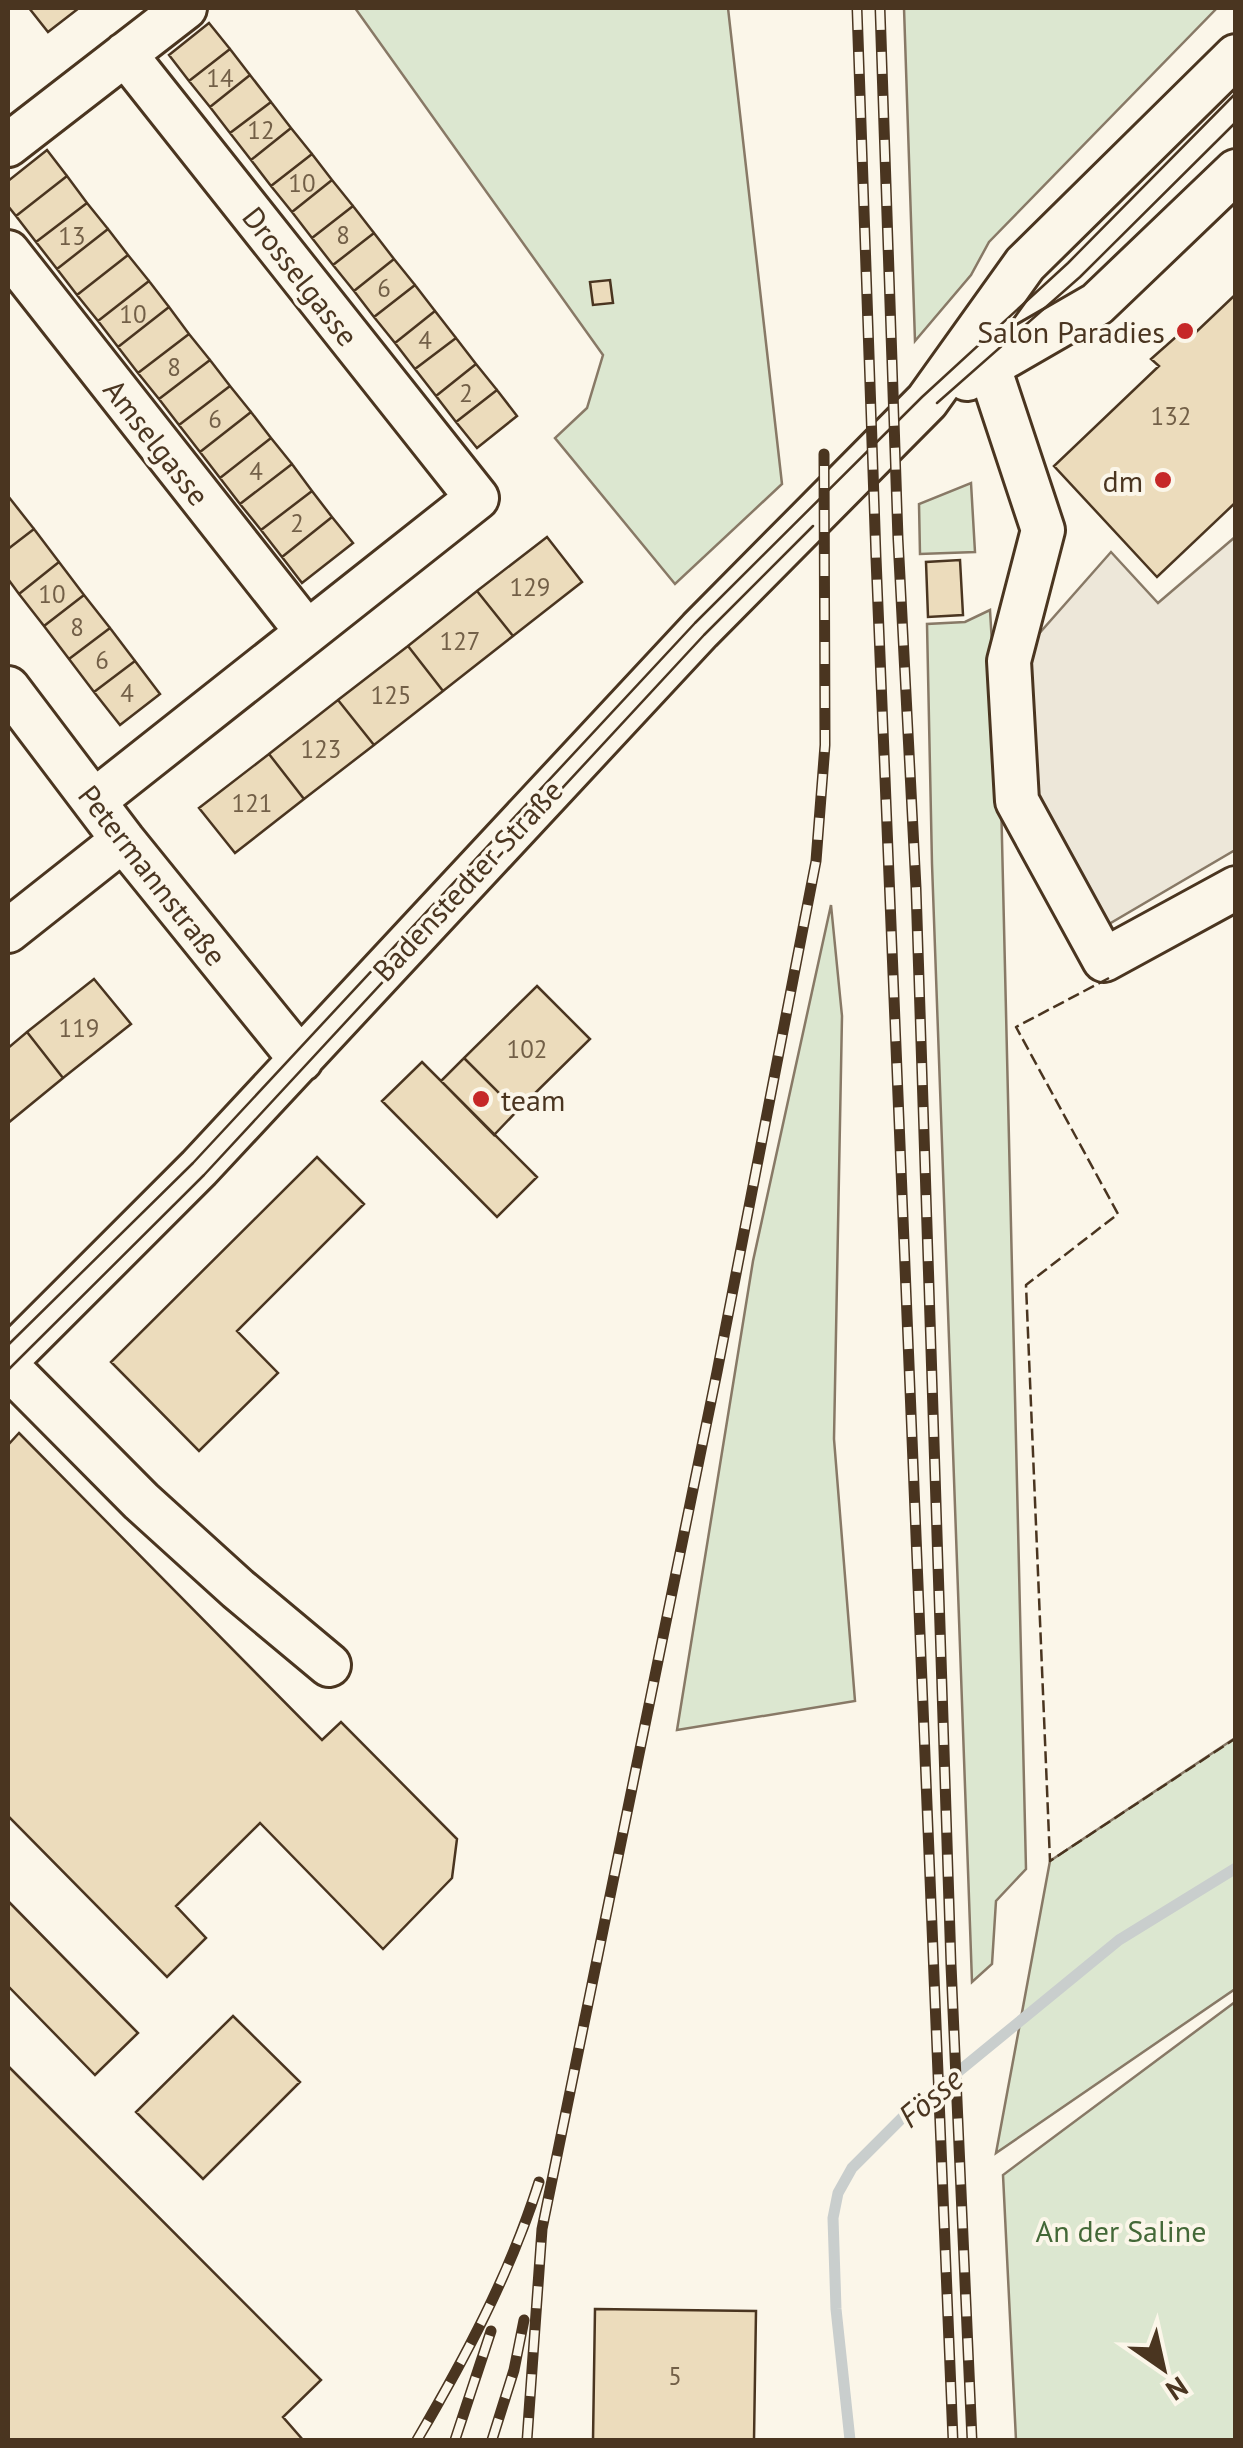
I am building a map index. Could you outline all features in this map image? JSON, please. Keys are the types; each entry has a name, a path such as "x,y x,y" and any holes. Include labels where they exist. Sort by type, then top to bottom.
{"street":[{"path":"8,145 185,8"},
{"name":"Drosselgasse","path":"125,54 477,498 308,632"},
{"name":"Badenstedter Straße","path":"8,1359 199,1168 700,630 927,401 1025,264 1236,56"},
{"name":"Badenstedter Straße","path":"927,401 1098,304 1236,172"},
{"name":"Amselgasse","path":"8,252 308,632"},
{"path":"990,367 1043,530 1008,662 1017,801 1104,960 1236,888"},
{"path":"94,800 308,632"},
{"name":"Petermannstraße","path":"8,688 123,840 301,1060"},
{"path":"8,931 123,840"},
{"path":"8,1366 141,1500 238,1589 329,1664"}],"green space":[{"path":"355,8 728,8 782,484 675,584 555,438 587,408 603,355"},
{"path":"904,8 1217,8 989,242 971,275 915,341"},
{"path":"971,483 975,552 920,554 919,504"},
{"path":"990,610 1001,797 1026,1869 996,1901 992,1964 972,1982 927,624 965,622"},
{"path":"831,905 842,1016 834,1439 855,1701 677,1730 753,1261"},
{"path":"1235,1738 1235,1989 996,2153 1050,1861"},
{"name":"An der Saline","path":"1235,2002 1235,2440 1016,2440 1003,2175"}],"shaded area":[{"path":"1235,537 1235,850 1097,931 1026,802 1022,653 1111,552 1158,603"}],"building":[{"path":"29,8 79,8 48,32"},
{"path":"209,23 230,49 189,81 169,55"},
{"path":"230,49 250,75 210,107 189,81"},
{"path":"250,75 271,102 230,133 210,107"},
{"path":"271,102 291,128 251,160 230,133"},
{"path":"291,128 312,154 271,186 251,160"},
{"path":"47,150 67,176 16,216 8,206 8,181"},
{"path":"312,154 332,180 292,212 271,186"},
{"path":"67,176 87,203 36,242 16,216"},
{"path":"332,180 353,206 312,238 292,212"},
{"path":"87,203 108,229 57,269 36,242"},
{"path":"353,206 374,233 333,265 312,238"},
{"path":"108,229 128,255 77,295 57,269"},
{"path":"374,233 394,259 354,291 333,265"},
{"path":"128,255 149,281 98,321 77,295"},
{"path":"394,259 415,285 374,317 354,291"},
{"path":"610,280 613,303 593,305 590,282"},
{"path":"149,281 169,307 118,347 98,321"},
{"path":"415,285 435,311 395,343 374,317"},
{"path":"1236,294 1236,502 1157,577 1054,466 1159,366 1151,359 1186,328 1193,335"},
{"path":"169,307 189,334 138,373 118,347"},
{"path":"435,311 456,338 415,369 395,343"},
{"path":"189,334 210,360 159,399 138,373"},
{"path":"456,338 476,364 436,396 415,369"},
{"path":"210,360 230,386 179,425 159,399"},
{"path":"476,364 497,390 456,422 436,396"},
{"path":"230,386 251,412 200,452 179,425"},
{"path":"497,390 517,416 477,448 456,422"},
{"path":"251,412 271,438 220,478 200,452"},
{"path":"271,438 292,464 240,504 220,478"},
{"path":"292,464 312,491 261,530 240,504"},
{"path":"312,491 332,517 282,557 261,530"},
{"path":"8,496 34,529 8,549"},
{"path":"332,517 353,543 302,583 282,557"},
{"path":"34,529 59,562 19,594 8,579 8,549"},
{"path":"547,537 582,582 513,636 477,591"},
{"path":"960,560 963,615 928,617 926,562"},
{"path":"59,562 84,595 44,626 19,594"},
{"path":"477,591 513,636 443,691 408,646"},
{"path":"84,595 110,628 69,659 44,626"},
{"path":"110,628 135,661 94,692 69,659"},
{"path":"408,646 443,691 374,745 338,700"},
{"path":"135,661 160,694 120,725 94,692"},
{"path":"338,700 374,745 304,799 269,754"},
{"path":"269,754 304,799 235,853 199,808"},
{"path":"94,979 131,1024 63,1078 27,1032"},
{"path":"537,986 590,1039 517,1111 464,1058"},
{"path":"27,1032 63,1078 8,1123 8,1048"},
{"path":"464,1058 517,1111 494,1135 441,1081"},
{"path":"422,1062 537,1177 497,1217 382,1101"},
{"path":"317,1157 364,1204 237,1331 278,1373 199,1451 111,1362"},
{"path":"19,1433 322,1740 341,1722 457,1839 452,1878 383,1949 260,1823 176,1906 206,1938 167,1977 8,1816 8,1445"},
{"path":"8,1901 138,2033 95,2075 8,1986"},
{"path":"233,2016 300,2082 203,2179 136,2112"},
{"path":"8,2066 321,2380 283,2417 303,2440 8,2440"},
{"path":"595,2309 756,2311 754,2440 593,2440"}],"waterway":[{"name":"Fösse","path":"850,2440 836,2309 833,2218 838,2193 852,2168 903,2117 1119,1940 1236,1868"}],"tram line":[{"path":"8,1345 193,1163 695,623 922,397 1068,263 1236,93"},
{"path":"937,403 1080,277 1236,122"},
{"path":"8,1370 204,1175 704,635 813,526"}],"railway":[{"path":"857,8 953,2440"},
{"path":"880,8 898,539 916,888 951,1965 972,2440"},
{"path":"527,2440 542,2229 717,1372 816,861 825,745 824,454"},
{"path":"417,2440 485,2315 539,2182"},
{"path":"492,2440 514,2370 524,2320"},
{"path":"455,2440 491,2331"}],"fence":[{"path":"1109,978 1016,1027 1118,1214 1026,1285 1050,1861 1236,1738"}],"place":[{"name":"Salon Paradies","path":"1185,331"},
{"name":"dm","path":"1163,480"},
{"name":"team","path":"481,1099"}]}
